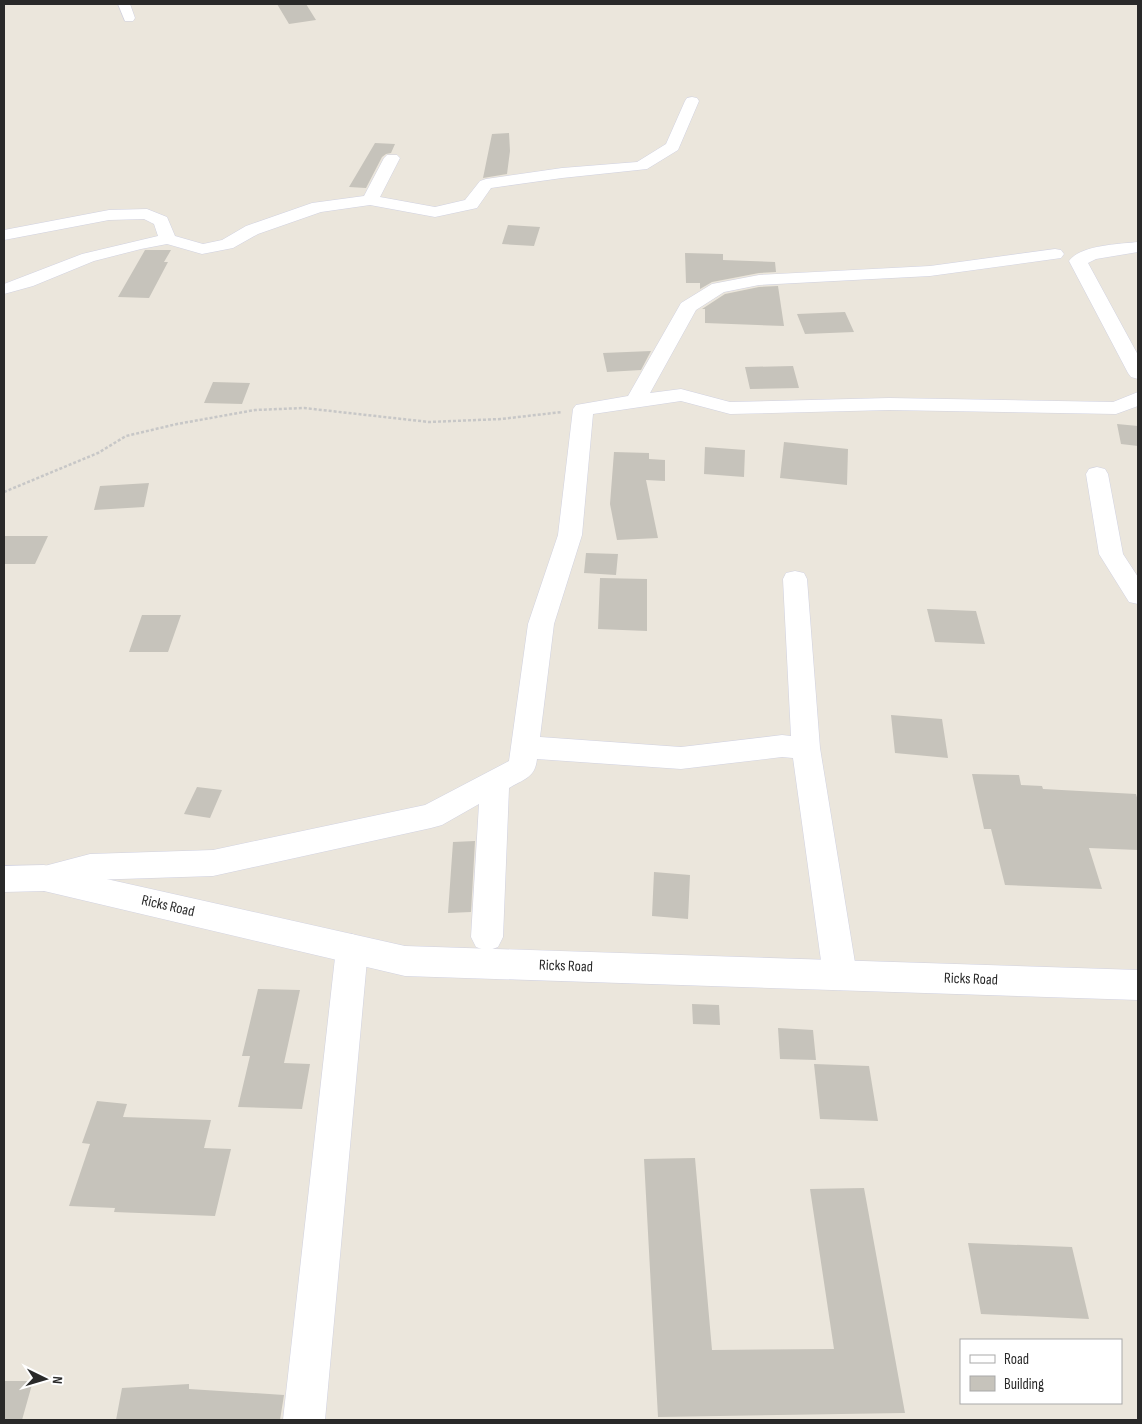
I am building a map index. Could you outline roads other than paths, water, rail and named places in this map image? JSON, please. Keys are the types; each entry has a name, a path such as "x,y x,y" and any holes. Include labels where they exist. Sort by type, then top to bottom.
{"street":[{"path":"124,4 128,18"},
{"path":"4,289 34,281 63,267 105,253 168,239 202,249 227,244 252,230 318,207 370,200 435,212 471,204 486,184 562,173 641,166 674,146 692,101"},
{"path":"370,200 392,158"},
{"path":"4,235 110,214 147,214 161,221 168,239"},
{"path":"1138,247 1090,254 1078,261 1138,373"},
{"path":"635,402 688,307 718,288 759,280 930,271 1055,254"},
{"path":"44,878 90,866 213,863 431,816 522,767 541,624 570,535 583,410 681,395 730,408 889,404 1116,408 1138,398"},
{"path":"1098,474 1111,554 1138,596"},
{"path":"795,579 806,748 840,975"},
{"path":"525,748 681,758 782,746 806,748"},
{"path":"487,937 495,781"},
{"name":"Ricks Road","path":"4,880 44,878 405,961 1138,984"},
{"path":"304,1420 352,949"}]}
